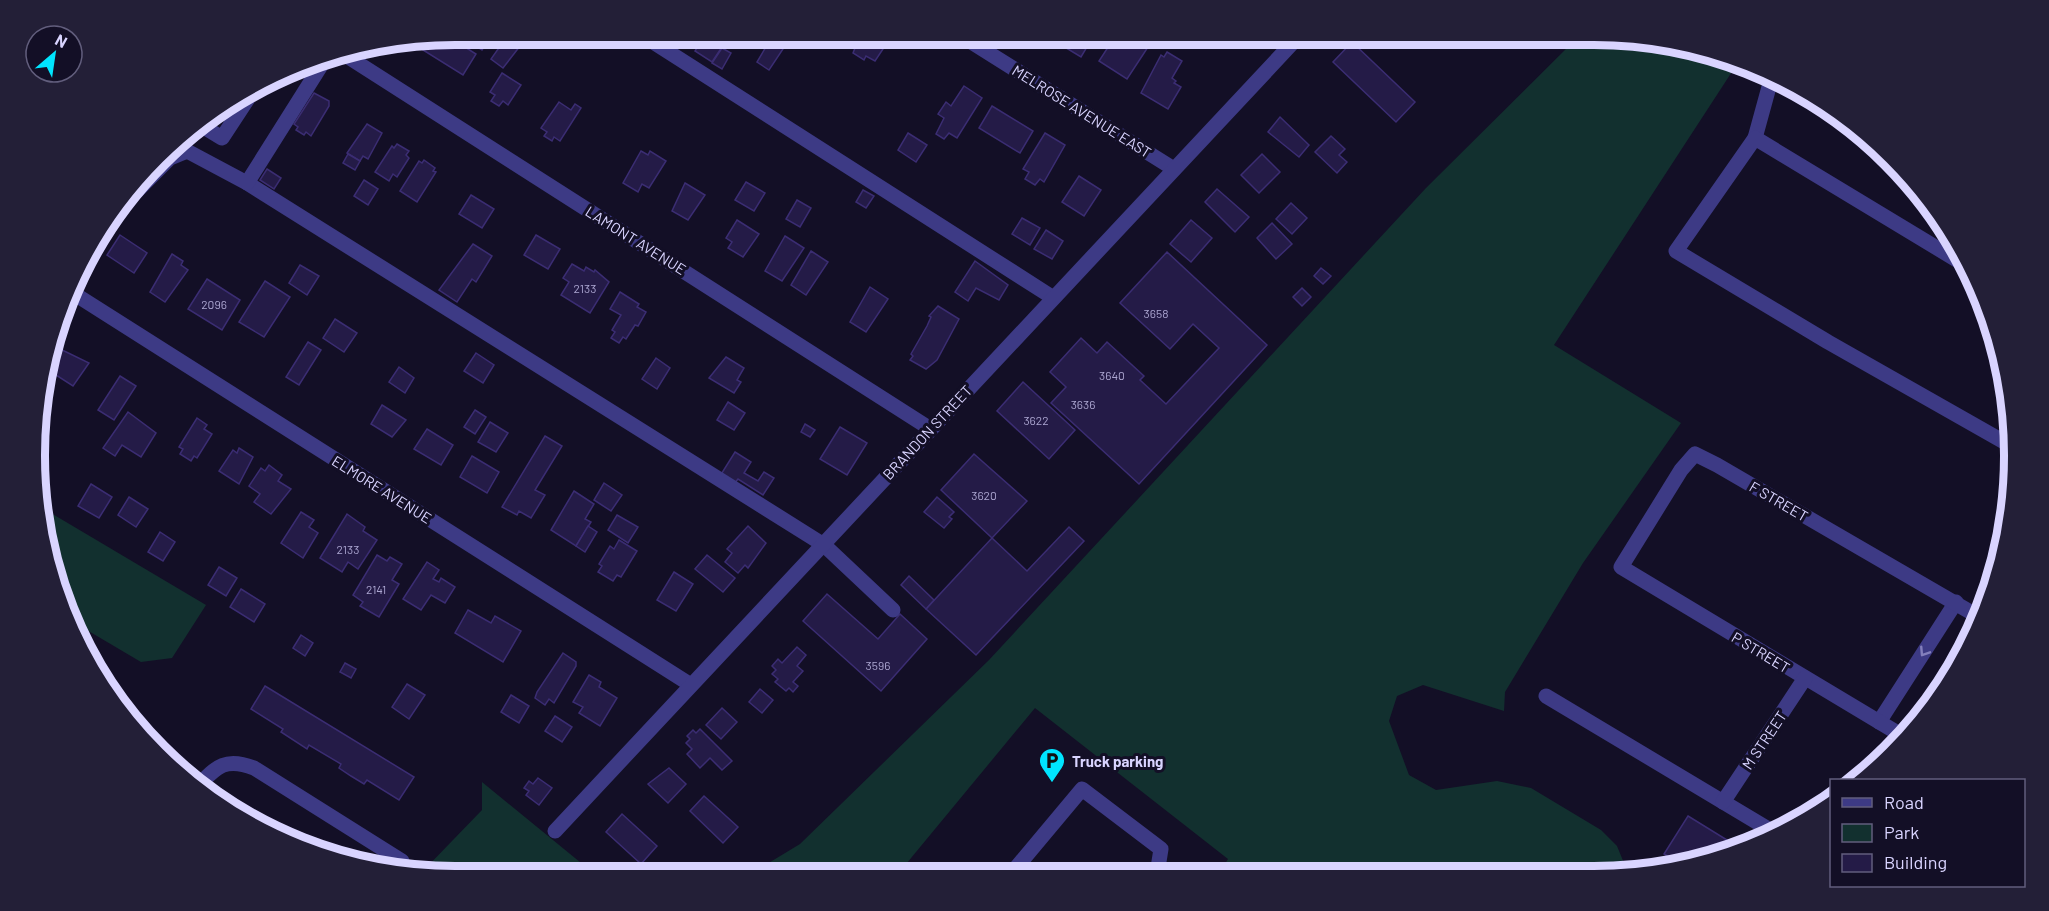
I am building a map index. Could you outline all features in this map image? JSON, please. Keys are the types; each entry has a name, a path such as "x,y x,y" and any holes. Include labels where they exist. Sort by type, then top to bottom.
{"street":[{"path":"659,45 1052,297"},
{"name":"MELROSE AVENUE EAST","path":"977,45 1174,169"},
{"name":"BRANDON STREET","path":"555,831 824,545 929,428 1174,169 1285,45"},
{"name":"LAMONT AVENUE","path":"351,59 929,428"},
{"path":"247,183 319,69"},
{"path":"1770,85 1755,138 1676,251 1827,342 2003,442"},
{"path":"207,129 222,138 246,102"},
{"path":"1755,138 1953,257"},
{"path":"175,156 187,151 247,183 824,545 893,610"},
{"name":"ELMORE AVENUE","path":"77,295 691,685"},
{"name":"F STREET","path":"1621,567 1681,470 1695,454 1973,613"},
{"name":"P STREET","path":"1621,567 1896,732"},
{"path":"1879,722 1956,602"},
{"name":"M STREET","path":"1723,802 1804,678"},
{"path":"1546,696 1766,828"},
{"path":"204,779 212,771 225,764 240,762 254,768 402,861"},
{"path":"1018,866 1082,789 1161,849 1158,866"}],"green space":[{"path":"1570,45 1620,46 1674,53 1733,70 1554,345 1681,423 1583,563 1505,692 1504,711 1423,685 1397,696 1389,721 1409,775 1436,790 1497,781 1531,788 1601,830 1617,846 1625,864 1224,866 1228,859 1035,708 904,866 764,866 800,844 989,660 1426,188"},
{"path":"49,512 206,605 172,658 141,662 83,628 59,562"},
{"path":"482,782 585,866 429,865 482,810"}],"building":[{"path":"462,45 476,54 463,75 423,50 425,46"},
{"path":"474,45 485,45 482,50"},
{"path":"501,45 509,47 511,45 520,46 503,68 491,59"},
{"path":"699,45 723,45 712,62 695,51"},
{"path":"767,45 777,45 783,49 769,70 757,62"},
{"path":"851,45 886,45 875,61 866,56 864,60 853,53 855,48"},
{"path":"1061,45 1088,45 1081,57"},
{"path":"1109,45 1149,45 1127,79 1099,61"},
{"path":"1349,45 1355,45 1415,102 1396,122 1333,62"},
{"path":"722,48 731,53 722,69 712,63"},
{"path":"1167,52 1182,61 1172,78 1176,81 1174,83 1181,87 1168,109 1141,93 1161,55 1164,57"},
{"path":"502,73 521,85 508,105 503,101 499,106 491,101 495,95 490,92"},
{"path":"964,86 982,98 957,138 949,133 944,139 936,134 944,118 938,114 946,102 951,106"},
{"path":"314,93 329,101 329,106 311,136 306,132 304,135 296,130 298,127 294,124"},
{"path":"559,102 571,110 575,104 581,108 560,141 554,137 552,141 544,136 547,132 541,128"},
{"path":"992,106 1033,131 1020,153 979,128"},
{"path":"1280,117 1309,145 1299,157 1268,132"},
{"path":"367,124 382,133 368,159 363,156 360,161 347,153"},
{"path":"908,133 927,145 916,162 898,150"},
{"path":"1045,133 1065,145 1044,182 1040,179 1035,185 1025,179 1029,172 1023,169"},
{"path":"1331,136 1345,149 1339,155 1347,162 1337,173 1315,152"},
{"path":"397,144 409,151 406,155 409,158 397,177 393,174 389,181 375,172 392,146 394,148"},
{"path":"641,151 648,155 650,151 666,161 649,188 642,184 638,192 623,183"},
{"path":"348,154 360,161 355,170 343,163"},
{"path":"1262,154 1280,172 1259,193 1241,175"},
{"path":"424,160 435,168 433,171 436,172 417,202 400,191 419,161 422,163"},
{"path":"267,169 281,178 274,189 260,180"},
{"path":"1079,176 1101,190 1084,216 1062,202"},
{"path":"364,180 378,189 368,205 354,196"},
{"path":"746,182 765,193 754,211 735,200"},
{"path":"685,183 705,195 688,220 672,211"},
{"path":"1217,189 1249,217 1235,232 1205,202"},
{"path":"863,190 874,196 866,208 856,202"},
{"path":"471,195 494,209 482,228 459,214"},
{"path":"797,200 811,208 800,227 786,219"},
{"path":"1291,203 1307,218 1292,234 1276,219"},
{"path":"1022,218 1040,228 1030,245 1012,234"},
{"path":"737,220 759,234 743,257 728,248 732,242 726,238"},
{"path":"1191,220 1212,238 1191,262 1170,244"},
{"path":"1272,223 1292,244 1276,259 1257,238"},
{"path":"1046,230 1063,241 1052,259 1034,249"},
{"path":"120,235 147,253 134,273 107,255"},
{"path":"536,235 560,249 548,269 524,255"},
{"path":"785,236 804,248 782,281 765,271"},
{"path":"473,244 492,256 476,282 472,279 457,302 439,290"},
{"path":"811,251 828,262 806,295 791,285"},
{"path":"1167,252 1267,345 1139,484 1051,403 1066,387 1050,372 1081,338 1097,353 1107,342 1144,376 1140,380 1166,404 1219,348 1193,324 1170,349 1120,303"},
{"path":"172,254 183,261 181,265 188,270 165,302 150,292"},
{"path":"975,261 1008,285 999,300 976,288 968,301 955,292"},
{"path":"572,264 584,271 586,267 594,272 595,270 609,282 590,313 561,295 569,282 563,278"},
{"path":"300,265 319,276 307,295 289,283"},
{"path":"1321,268 1331,276 1323,284 1314,276"},
{"path":"207,279 240,300 222,330 188,309"},
{"path":"265,281 290,297 264,337 239,322"},
{"path":"870,287 888,299 866,332 850,322"},
{"path":"1302,288 1311,297 1302,306 1293,297"},
{"path":"620,292 639,304 637,307 646,312 638,326 635,325 626,339 623,337 619,343 611,338 615,332 612,330 621,315 610,309"},
{"path":"938,306 959,319 937,360 926,369 910,360 913,356 911,354 927,326 931,317 929,316"},
{"path":"335,319 357,333 344,352 323,338"},
{"path":"308,342 321,350 299,385 286,377"},
{"path":"59,349 89,363 73,386 53,373"},
{"path":"476,353 494,365 483,383 464,371"},
{"path":"726,357 744,368 737,380 741,382 734,393 709,378"},
{"path":"656,358 670,368 657,389 642,379"},
{"path":"399,367 414,378 405,393 389,382"},
{"path":"120,376 136,386 114,420 98,410"},
{"path":"1023,382 1075,430 1049,459 997,411"},
{"path":"728,402 745,413 734,430 717,420"},
{"path":"382,405 406,420 392,437 371,424"},
{"path":"475,410 486,417 475,434 464,427"},
{"path":"128,412 156,433 141,457 122,445 115,456 103,448"},
{"path":"197,418 207,425 204,429 212,434 197,458 194,456 191,461 180,454 183,449 179,447"},
{"path":"490,422 508,433 496,452 478,442"},
{"path":"805,424 815,430 810,437 801,432"},
{"path":"840,427 867,443 847,475 820,459"},
{"path":"427,429 453,445 441,465 414,449"},
{"path":"545,436 562,446 535,490 545,495 531,518 519,511 517,515 502,507"},
{"path":"239,448 253,457 239,484 219,471 233,450 237,453"},
{"path":"735,452 751,462 744,473 758,481 764,472 774,478 763,495 738,479 734,484 720,476"},
{"path":"974,454 1027,501 992,538 941,490"},
{"path":"472,456 499,472 487,493 460,477"},
{"path":"269,465 282,475 278,481 291,489 271,514 254,502 260,494 249,486 261,468 265,471"},
{"path":"604,483 622,495 611,511 594,500"},
{"path":"91,484 112,497 99,518 78,506"},
{"path":"574,491 594,504 585,519 591,522 576,546 551,530"},
{"path":"129,497 148,509 136,527 118,515"},
{"path":"937,497 954,512 949,517 952,519 944,528 924,512"},
{"path":"301,512 314,520 309,527 318,533 303,558 281,543"},
{"path":"347,514 365,527 363,531 377,540 358,569 348,562 342,572 320,558"},
{"path":"617,515 638,527 628,543 608,530"},
{"path":"588,526 597,532 585,552 576,546"},
{"path":"748,526 766,543 748,568 745,565 738,573 725,562 732,553 727,549"},
{"path":"1069,527 1084,541 976,655 926,609 992,538 1027,571"},
{"path":"160,532 175,542 163,561 148,552"},
{"path":"619,540 637,551 621,577 617,575 613,581 598,572 602,566 599,564 610,546 614,549"},
{"path":"377,555 387,561 390,557 402,564 392,580 399,584 379,617 360,606 363,602 353,595"},
{"path":"707,555 735,578 723,592 695,569"},
{"path":"427,562 439,570 433,579 439,582 441,578 455,587 445,603 431,595 421,610 403,599"},
{"path":"219,567 237,578 226,596 208,585"},
{"path":"674,572 693,584 676,611 657,600"},
{"path":"909,576 934,600 926,609 901,585"},
{"path":"241,589 265,604 254,622 230,607"},
{"path":"827,594 878,639 900,614 927,639 881,691 803,621"},
{"path":"468,610 491,623 495,616 521,631 503,662 455,633"},
{"path":"301,635 313,643 305,656 293,648"},
{"path":"797,647 806,655 797,666 803,671 793,682 798,686 793,692 789,688 786,691 775,682 778,679 772,674 776,670 772,666 778,659 782,663"},
{"path":"563,653 576,662 576,666 554,703 549,699 545,705 535,698 537,692"},
{"path":"345,663 356,669 351,678 340,672"},
{"path":"589,675 601,682 599,687 617,698 600,726 579,713 583,707 573,702"},
{"path":"407,684 425,695 409,719 392,707"},
{"path":"265,686 414,777 399,800 367,780 364,784 339,768 341,764 309,745 307,749 281,732 283,729 251,709"},
{"path":"760,689 773,700 762,713 749,702"},
{"path":"511,695 529,706 519,723 501,712"},
{"path":"722,708 737,722 721,739 706,725"},
{"path":"555,716 572,727 562,742 545,731"},
{"path":"700,729 732,761 722,770 710,758 700,768 687,754 692,749 686,743 690,739 687,736 693,730 696,733"},
{"path":"669,768 686,784 668,803 648,784"},
{"path":"538,778 552,788 539,805 526,795 529,791 524,788 529,781 533,784"},
{"path":"704,796 738,827 723,843 690,811"},
{"path":"622,814 657,846 641,864 606,832"},
{"path":"1688,816 1730,842 1674,858 1664,854"}],"place":[{"name":"Truck parking","path":"1052,784"}]}
